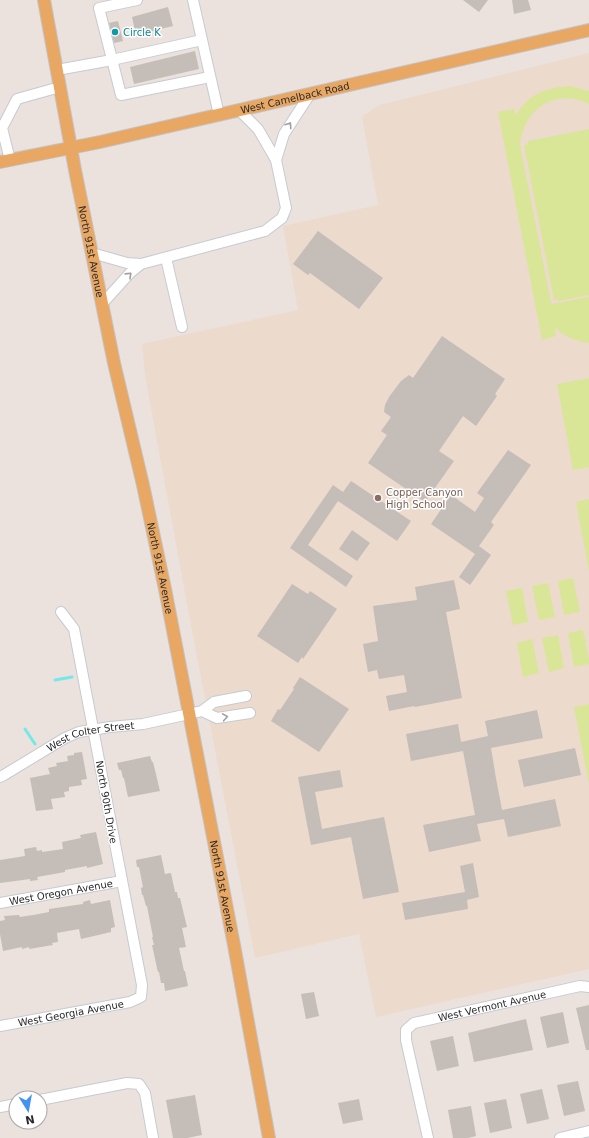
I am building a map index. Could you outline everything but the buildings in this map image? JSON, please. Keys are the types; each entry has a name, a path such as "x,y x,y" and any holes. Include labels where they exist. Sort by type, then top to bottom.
{"main road":[{"name":"North 91st Avenue","path":"44,0 114,363 155,538 234,946 269,1138"},
{"name":"West Camelback Road","path":"5,161 72,148 589,30"}],"street":[{"path":"137,0 99,8 121,95 210,76"},
{"path":"193,0 219,115"},
{"path":"57,70 112,60 202,40"},
{"path":"5,161 2,128 17,99 60,86"},
{"path":"276,160 284,134 310,94"},
{"path":"92,253 127,263 141,264 265,231 282,218 286,208 276,160 258,129 240,110"},
{"path":"166,258 182,327"},
{"path":"102,304 130,273 141,264"},
{"name":"North 90th Drive","path":"61,612 74,629 142,985 141,997"},
{"path":"246,696 214,702 202,711 217,718 250,713"},
{"name":"West Colter Street","path":"0,777 64,738 79,732 143,724 202,711"},
{"name":"West Oregon Avenue","path":"0,903 122,881"},
{"name":"West Vermont Avenue","path":"428,1138 406,1040 406,1030 414,1023 584,987 589,981"},
{"name":"West Georgia Avenue","path":"0,1026 130,1002 141,997"},
{"path":"48,1098 127,1083 138,1084 145,1093 153,1138"},
{"path":"560,1138 589,1131"}],"shaded area":[{"name":"Copper Canyon High School","path":"589,53 589,969 376,1017 359,934 255,958 190,620 145,375 142,344 298,310 283,226 378,205 362,116 380,105"}],"green space":[{"path":"569,86 589,91 589,104 577,99 565,98 553,100 543,105 534,112 527,121 522,132 520,145 551,302 552,304 589,297 589,343 571,338 555,328 556,336 542,340 498,112 514,109 516,115 526,102 538,93 552,88"},
{"path":"589,129 589,295 558,301 558,299 554,300 524,145 528,144 528,141"},
{"path":"589,378 589,467 573,470 557,384"},
{"path":"589,499 589,571 576,502"},
{"path":"573,578 580,612 564,615 558,581"},
{"path":"548,583 555,617 539,620 532,586"},
{"path":"522,588 528,622 513,625 506,591"},
{"path":"583,630 589,664 574,667 568,633"},
{"path":"558,635 564,668 549,672 542,638"},
{"path":"532,639 539,673 523,677 517,643"},
{"path":"589,704 589,784 574,707"}],"waterway":[{"path":"55,680 72,677"},
{"path":"25,729 35,744"}],"place":[{"name":"Circle K","path":"115,32"},
{"name":"Copper Canyon High School","path":"378,498"}]}
